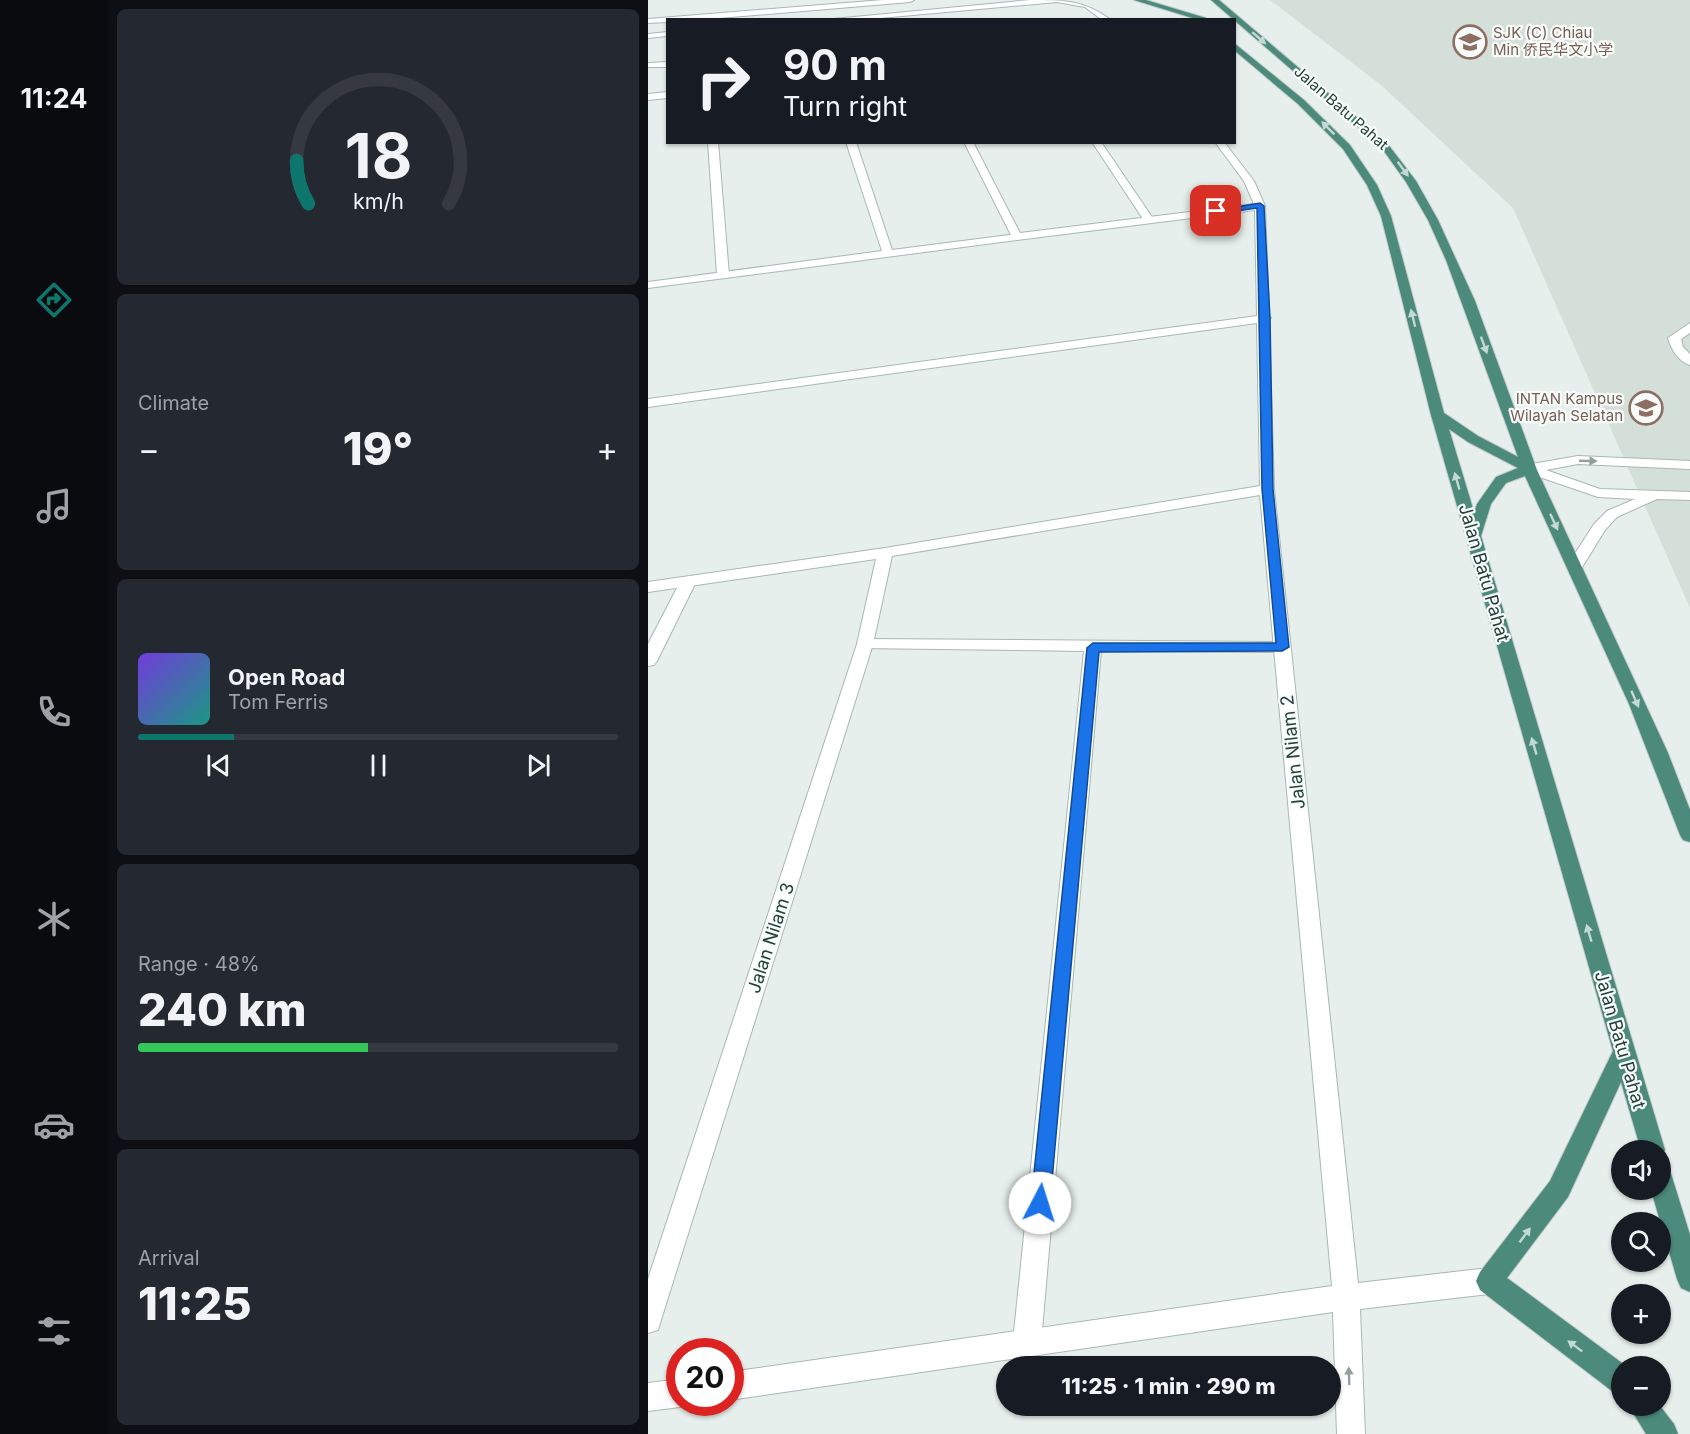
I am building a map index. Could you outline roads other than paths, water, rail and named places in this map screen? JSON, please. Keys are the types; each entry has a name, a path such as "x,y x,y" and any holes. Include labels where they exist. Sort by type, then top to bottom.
{"highway":[{"path":"1138,0 1200,18"},
{"name":"Jalan Batu Pahat","path":"1215,0 1384,145 1406,171 1428,208 1453,260 1530,469 1639,706 1690,835"},
{"path":"1233,15 1238,3"},
{"path":"1188,6 1202,18"},
{"name":"Jalan Batu Pahat","path":"1236,47 1301,102 1340,140 1372,185 1386,216 1438,415 1650,1140"},
{"path":"1438,415 1473,439 1530,469"},
{"path":"1473,537 1484,504 1502,480 1530,469"},
{"path":"1611,1374 1489,1281 1559,1189 1624,1051"},
{"path":"1667,1200 1690,1279"},
{"path":"1650,1416 1664,1434"}],"street":[{"path":"689,18 910,0"},
{"path":"864,18 1057,0 1087,5 1105,18"},
{"path":"895,1 903,16"},
{"path":"648,21 666,20"},
{"path":"648,36 666,34"},
{"path":"648,65 666,64"},
{"path":"648,97 666,95"},
{"path":"713,144 723,275"},
{"path":"852,144 888,254"},
{"path":"969,144 1017,237"},
{"path":"1097,144 1149,220"},
{"path":"648,285 1260,206 1249,181 1221,144"},
{"name":"Jalan Nilam 2","path":"1260,206 1265,318 1267,489 1346,1298 1351,1434"},
{"path":"648,403 1265,318"},
{"path":"1690,327 1674,338 1677,348 1690,361"},
{"path":"1530,469 1578,460 1690,465"},
{"path":"1530,469 1598,493 1690,496"},
{"path":"648,587 885,553 1267,489"},
{"path":"1575,566 1599,526 1612,514 1655,495"},
{"name":"Jalan Nilam 3","path":"648,1320 866,644 885,553"},
{"path":"648,661 688,582"},
{"path":"866,644 1093,648 1282,647"},
{"path":"1027,1342 1093,648"},
{"path":"744,1384 1027,1342 1346,1298 1489,1281"},
{"path":"648,1397 666,1395"}],"place":[{"name":"SJK (C) Chiau Min 侨民华文小学","path":"1470,42"},
{"name":"INTAN Kampus Wilayah Selatan","path":"1646,408"}]}
